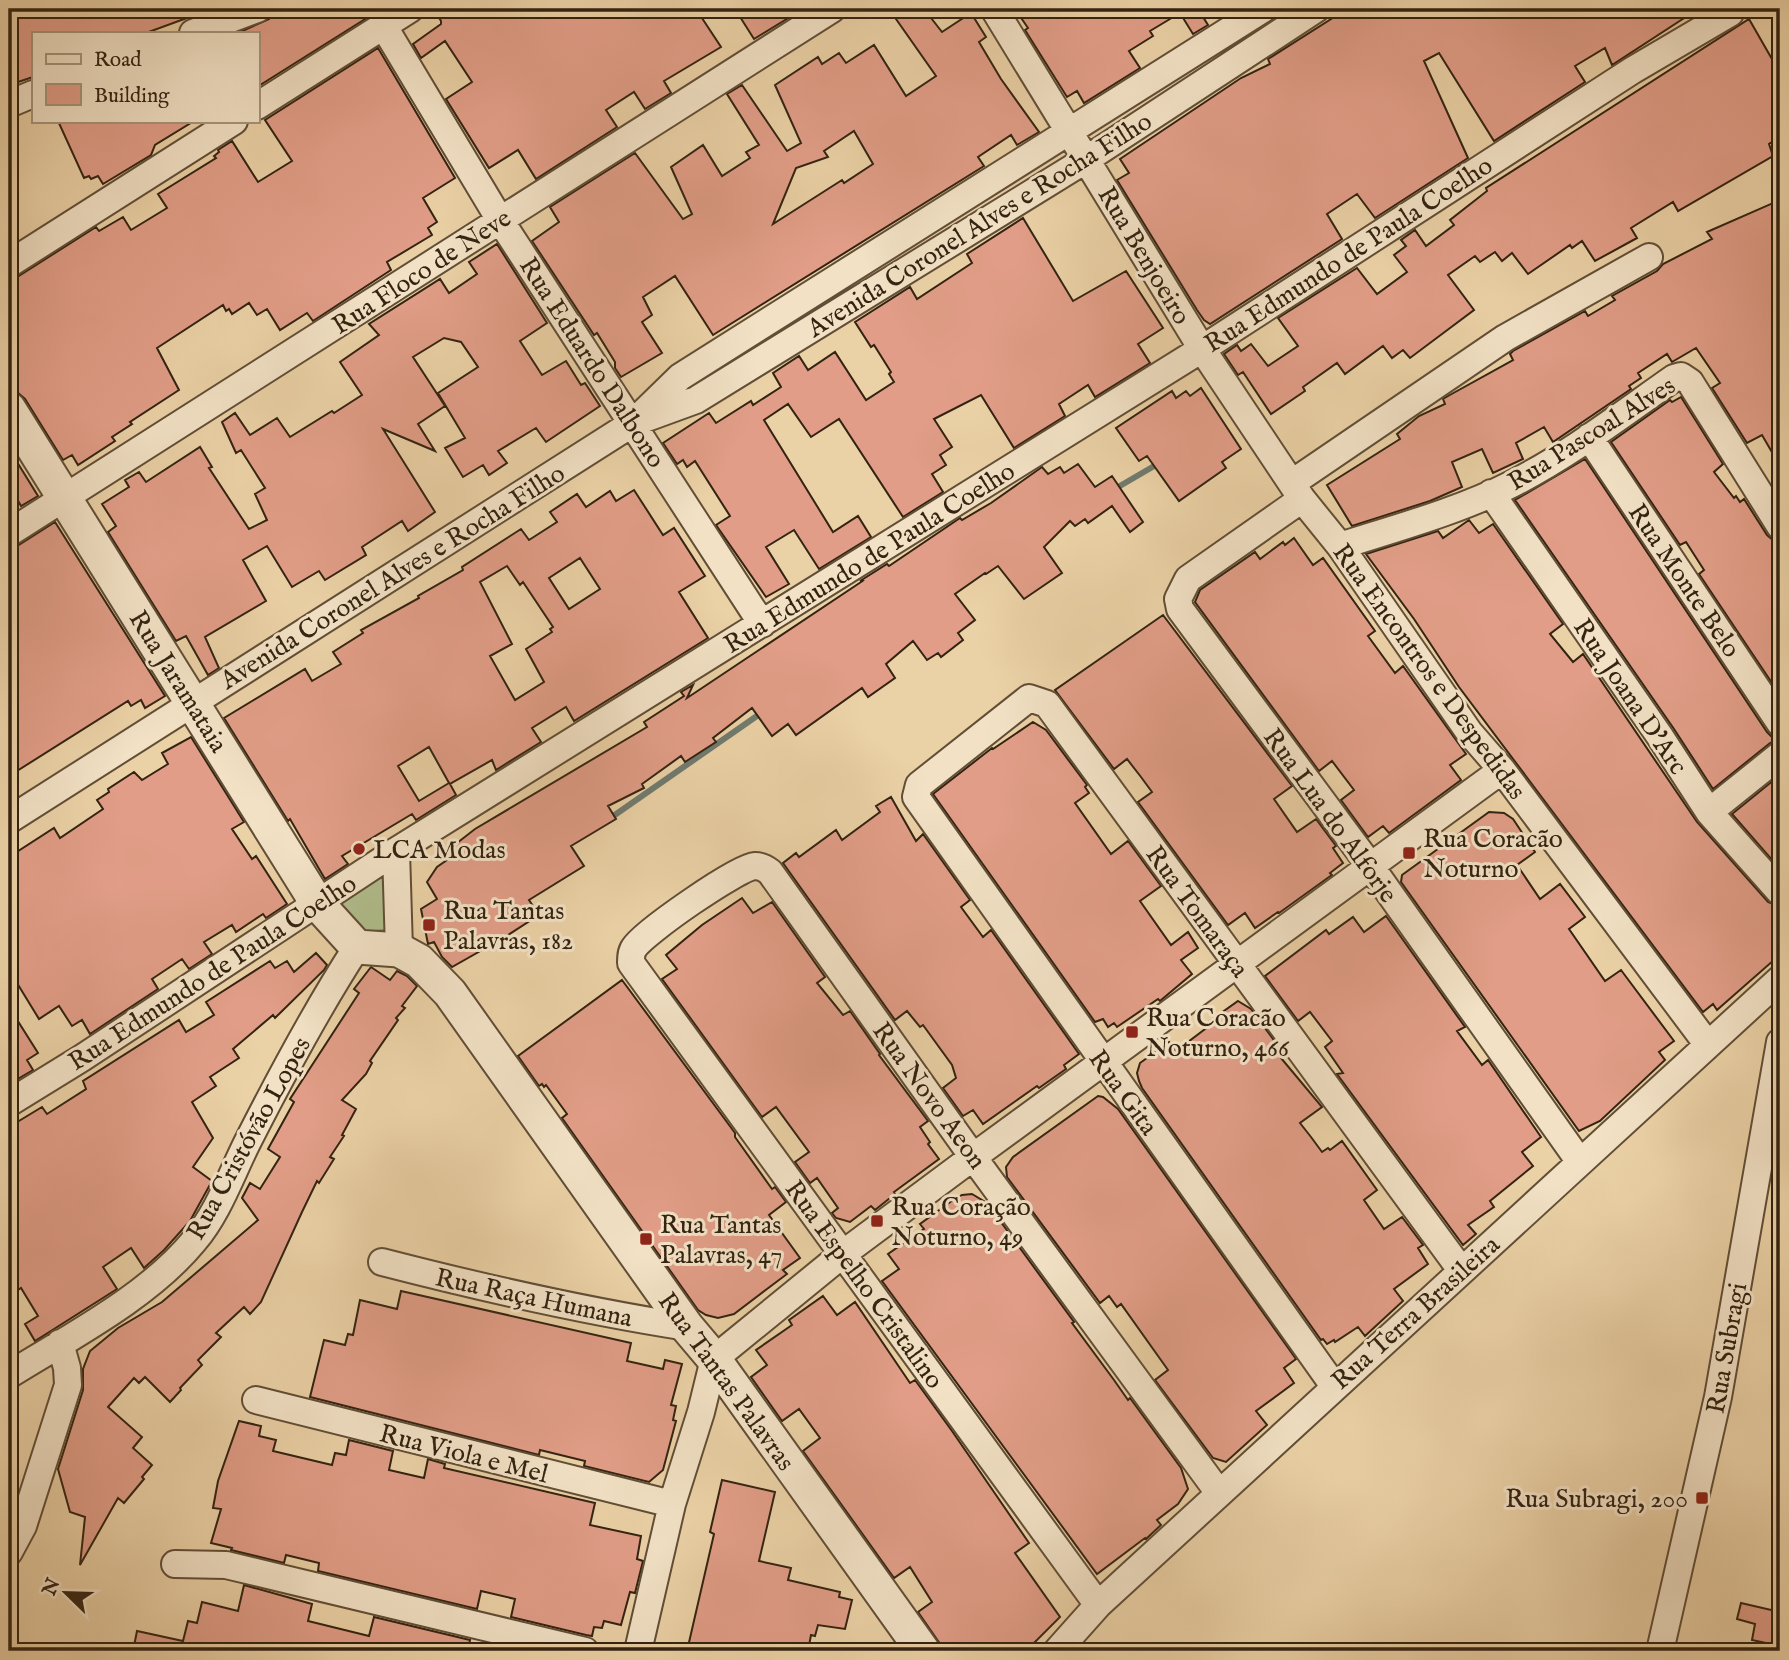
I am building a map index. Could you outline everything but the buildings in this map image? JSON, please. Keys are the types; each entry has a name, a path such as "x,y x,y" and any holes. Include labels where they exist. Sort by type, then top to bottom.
{"street":[{"path":"196,32 257,9"},
{"path":"259,105 410,9"},
{"name":"Rua Floco de Neve","path":"9,533 832,9"},
{"name":"Rua Benjoeiro","path":"994,9 1202,349 1297,491"},
{"name":"Avenida Coronel Alves e Rocha Filho","path":"9,820 633,423 680,377 1263,9"},
{"name":"Avenida Coronel Alves e Rocha Filho","path":"633,423 696,400 1087,159 1316,9"},
{"name":"Rua Edmundo de Paula Coelho","path":"9,1103 82,1058 396,851 1202,349 1633,71 1730,13"},
{"name":"Rua Eduardo Dalbono","path":"383,25 500,220 762,624"},
{"path":"9,104 32,94"},
{"path":"9,264 232,122"},
{"path":"1297,491 1505,338 1649,257"},
{"name":"Rua Pascoal Alves","path":"1340,546 1414,523 1491,493 1554,461 1674,378 1684,377 1690,382 1780,526"},
{"name":"Rua Jaramataia","path":"9,409 317,903 357,947"},
{"name":"Rua Monte Belo","path":"1589,438 1780,723"},
{"name":"Rua Encontros e Despedidas","path":"1297,491 1340,546 1469,732 1502,770 1708,1045"},
{"name":"Rua Lua do Alforje","path":"1297,491 1188,579 1178,599 1180,609 1371,867 1580,1162"},
{"name":"Rua Joana D'Arc","path":"1491,493 1661,738 1709,812 1780,892"},
{"name":"Rua Tomaraça","path":"916,797 919,785 1029,698 1044,702 1052,709 1461,1269"},
{"path":"1709,812 1780,755"},
{"path":"638,1651 672,1504 701,1412 714,1359 844,1253 1502,770"},
{"name":"Rua Gita","path":"916,797 1334,1386"},
{"path":"357,947 399,950 396,851"},
{"name":"Rua Novo Aeon","path":"631,963 635,946 640,941 716,884 751,866 765,867 1219,1493"},
{"name":"Rua Cristóvão Lopes","path":"9,1375 146,1287 196,1239 215,1208 293,1054 357,947"},
{"name":"Rua Tantas Palavras","path":"399,950 418,961 450,993 687,1327 714,1359 923,1651"},
{"name":"Rua Espelho Cristalino","path":"631,963 1098,1605"},
{"name":"Rua Terra Brasileira","path":"1057,1651 1098,1605 1780,979"},
{"name":"Rua Subragi","path":"1660,1651 1718,1397 1780,1042"},
{"name":"Rua Raça Humana","path":"382,1262 505,1293 687,1327"},
{"path":"9,1552 23,1526 68,1385 67,1368 60,1343"},
{"name":"Rua Viola e Mel","path":"256,1400 672,1504"},
{"path":"175,1564 226,1565 585,1651"}],"green space":[{"path":"387,870 389,930 374,931 361,938 335,903"}],"waterway":[{"path":"1113,490 1161,462"},
{"path":"609,819 764,711"}],"place":[{"name":"LCA Modas","path":"359,849"},
{"name":"Rua Coracão Noturno","path":"1409,853"},
{"name":"Rua Tantas Palavras, 182","path":"429,925"},
{"name":"Rua Coracão Noturno, 466","path":"1132,1032"},
{"name":"Rua Coração Noturno, 49","path":"877,1221"},
{"name":"Rua Tantas Palavras, 47","path":"646,1239"},
{"name":"Rua Subragi, 200","path":"1702,1498"}]}
